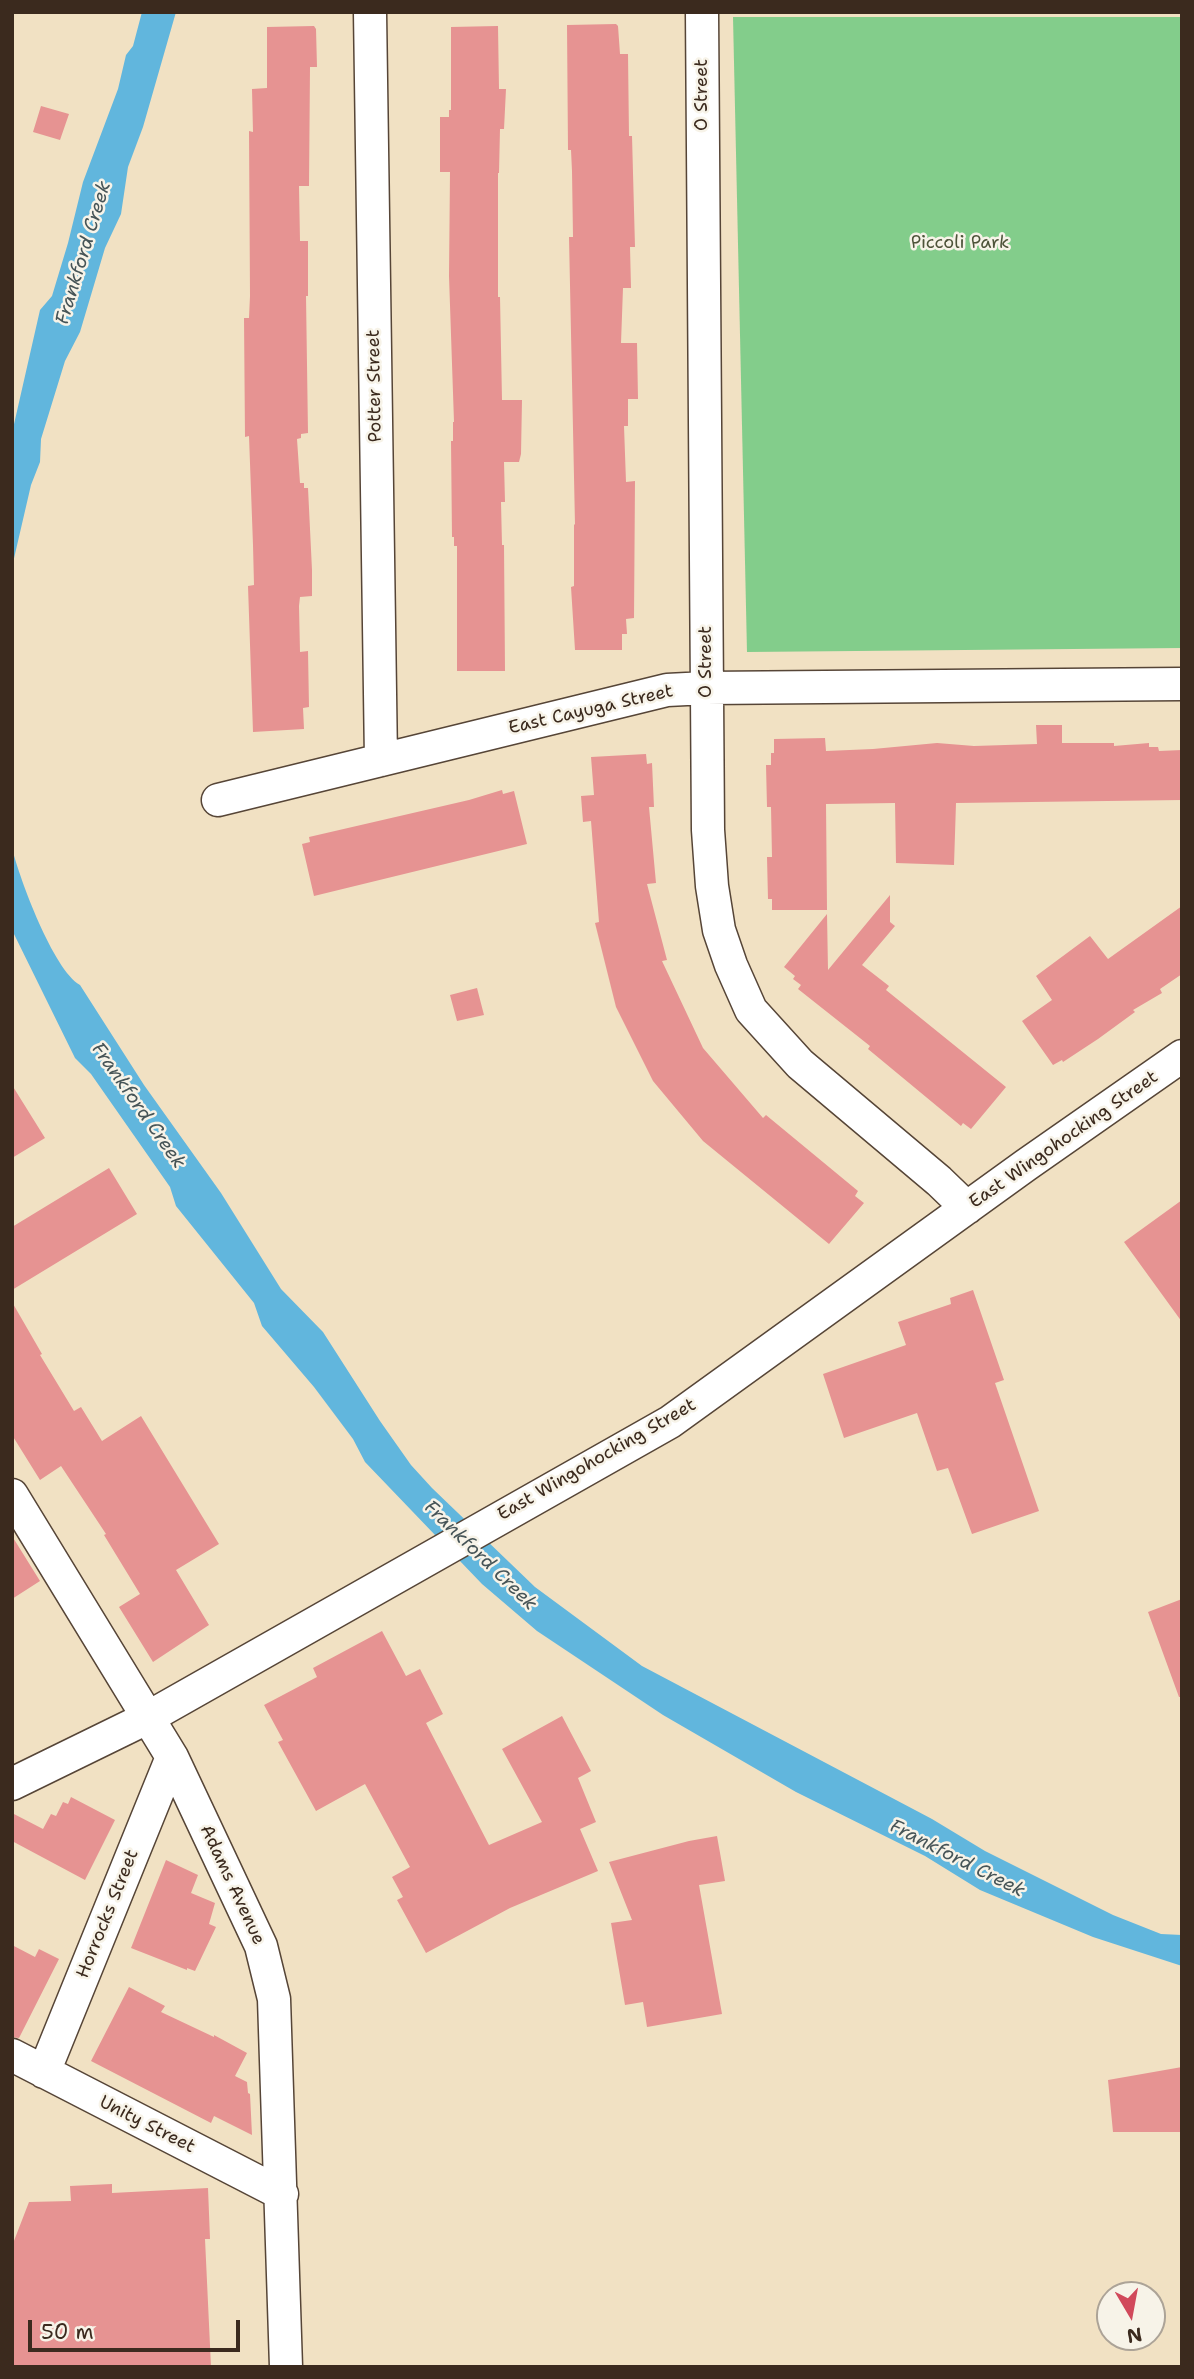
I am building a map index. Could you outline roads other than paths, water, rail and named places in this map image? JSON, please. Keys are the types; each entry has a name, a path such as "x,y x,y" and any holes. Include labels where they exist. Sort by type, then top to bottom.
{"street":[{"name":"Potter Street","path":"370,12 381,760"},
{"name":"O Street","path":"702,12 708,830 712,886 719,930 751,1010 781,1047 967,1208"},
{"name":"East Cayuga Street","path":"218,800 667,690 1182,684"},
{"name":"East Wingohocking Street","path":"12,1784 149,1717 670,1422 1182,1056"},
{"name":"Adams Avenue","path":"12,1496 172,1757 261,1946 274,2000 286,2367"},
{"name":"Horrocks Street","path":"44,2072 172,1757"},
{"name":"Unity Street","path":"12,2054 282,2194"}],"water":[{"name":"Frankford Creek","path":"142,12 176,12 143,127 128,167 121,214 105,248 80,332 65,361 41,439 40,462 31,485 12,567 12,433 40,310 52,296 83,182 118,89 126,55 133,46"},
{"name":"Frankford Creek","path":"12,848 30,901 59,961 80,985 144,1085 221,1193 281,1289 323,1332 411,1465 535,1587 642,1666 932,1819 985,1851 1113,1915 1161,1934 1182,1935 1182,1966 1093,1937 980,1890 925,1856 796,1792 663,1715 537,1631 482,1584 365,1462 353,1439 314,1387 262,1326 254,1303 176,1206 170,1187 91,1074 75,1058 12,930"}],"park label":[{"name":"Piccoli Park","path":"960,243"}]}
